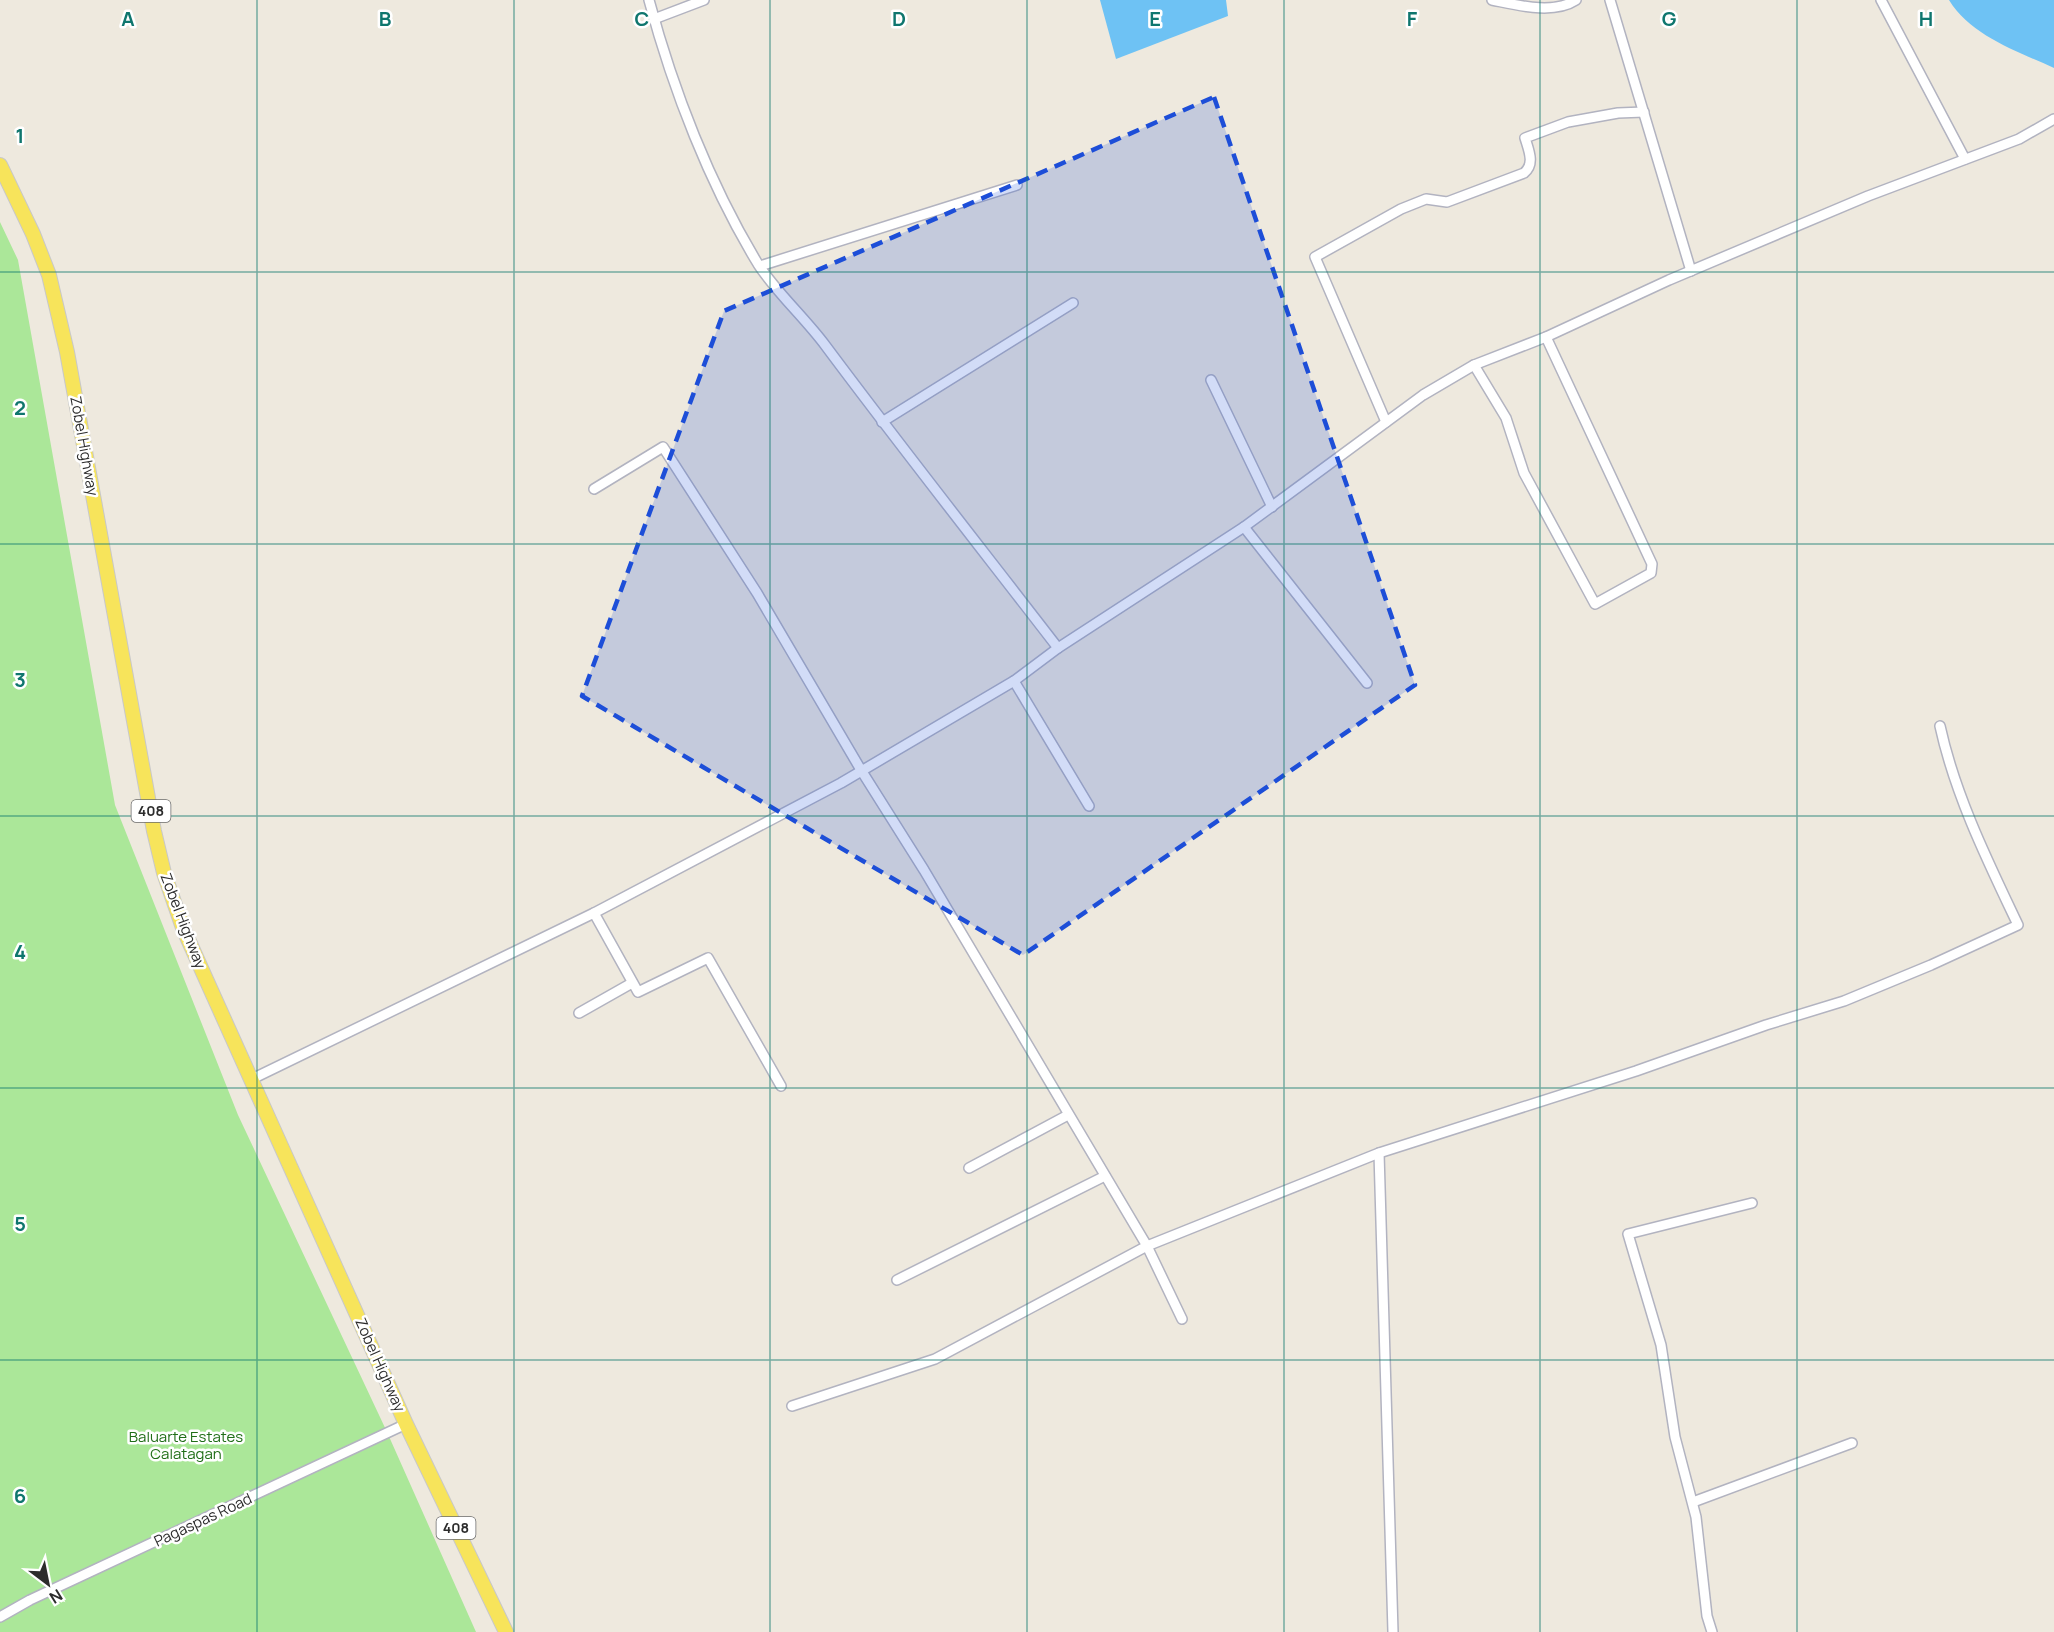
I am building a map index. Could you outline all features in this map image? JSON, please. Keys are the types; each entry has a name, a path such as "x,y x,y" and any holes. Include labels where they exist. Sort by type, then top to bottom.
{"main road":[{"name":"Zobel Highway","path":"0,165 33,234 49,275 67,352 152,819 164,873 183,928 406,1424 506,1632"}],"street":[{"path":"649,0 662,48 699,145 730,212 760,266 823,342 882,422 1058,648"},
{"path":"654,19 704,0"},
{"path":"1492,0 1530,7 1570,4 1576,0"},
{"path":"1610,0 1691,271"},
{"path":"1881,0 1965,159"},
{"path":"1386,422 1315,257 1409,205 1426,199 1447,202 1524,173 1529,169 1531,161 1525,138 1568,122 1644,111"},
{"path":"252,1079 594,913 841,783 1014,681 1058,648 1244,527 1423,395 1474,365 1546,337 1691,271 1868,196 2019,139 2054,119"},
{"path":"760,266 1017,185"},
{"path":"882,422 1073,303"},
{"path":"1474,365 1506,418 1524,474 1595,604 1651,573 1652,564 1546,337"},
{"path":"1211,380 1272,507"},
{"path":"594,489 663,447 757,593 1148,1246 1182,1319"},
{"path":"1244,527 1367,683"},
{"path":"1014,681 1089,807"},
{"path":"792,1406 935,1359 1148,1246 1379,1153 1636,1071 1766,1025 1844,1001 2018,926 1981,848 1944,747 1940,726"},
{"path":"594,913 638,992 708,958 781,1086"},
{"path":"579,1013 632,983"},
{"path":"969,1167 1068,1115"},
{"path":"1379,1153 1393,1632"},
{"path":"897,1280 1105,1176"},
{"path":"1712,1632 1707,1616 1696,1517 1675,1437 1662,1345 1628,1234 1752,1203"},
{"name":"Pagaspas Road","path":"0,1617 30,1600 406,1424"},
{"path":"1693,1502 1852,1443"}],"highlighted area":[{"path":"1214,97 1415,685 1023,955 582,696 724,311"}],"green space":[{"name":"Baluarte Estates Calatagan","path":"0,222 18,260 115,805 238,1115 387,1432 476,1632 0,1632"}],"water":[{"path":"1100,0 1226,0 1228,16 1116,59"},
{"path":"1949,0 2054,0 2054,68 2010,49 1982,33 1958,13"}]}
